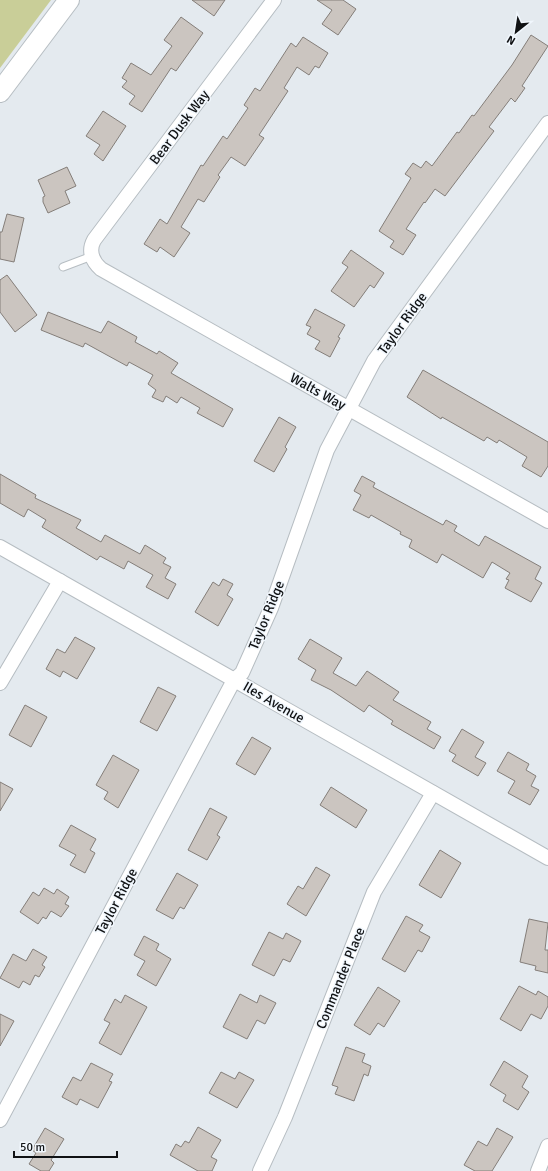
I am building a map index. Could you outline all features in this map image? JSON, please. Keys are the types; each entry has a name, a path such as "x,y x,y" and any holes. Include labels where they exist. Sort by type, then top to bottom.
{"main road":[{"path":"0,92 69,0"}],"street":[{"name":"Bear Dusk Way","path":"92,256 91,249 94,240 274,0"},
{"name":"Taylor Ridge","path":"0,1120 234,680 242,673 271,608 327,450 374,361 548,123"},
{"name":"Walts Way","path":"92,256 96,264 101,269 548,521"},
{"name":"Iles Avenue","path":"0,546 548,858"},
{"path":"0,683 60,581"},
{"name":"Commander Place","path":"260,1171 284,1117 374,892 418,814 433,793"},
{"path":"538,1171 548,1146"}],"lane":[{"path":"63,267 92,256"}],"green space":[{"path":"0,0 51,0 0,68"}],"building":[{"path":"192,0 225,0 214,16"},
{"path":"317,0 343,0 356,9 338,35 322,24 332,10"},
{"path":"181,17 203,33 176,71 171,68 142,112 129,104 135,96 122,87 127,81 122,78 131,63 151,75 172,46 164,40"},
{"path":"531,35 548,46 522,86 525,88 515,102 511,98 489,127 494,131 445,196 435,189 425,203 424,202 406,229 416,235 403,255 390,247 394,241 379,231 411,178 405,174 413,163 421,168 426,161 432,166 457,132 459,133 472,115 474,116 512,65"},
{"path":"303,37 328,53 319,68 315,66 309,75 297,67 284,88 288,91 259,135 264,138 245,166 231,157 218,175 220,177 204,202 198,199 181,227 190,233 174,257 160,247 157,252 144,244 160,219 167,224 201,165 203,166 223,136 227,139 248,108 244,105 255,88 260,91 291,43 296,47"},
{"path":"103,111 126,126 103,161 94,154 100,145 86,136"},
{"path":"67,167 76,186 65,191 70,203 48,213 43,202 43,197 45,196 38,180"},
{"path":"7,214 24,218 14,262 0,259 0,232 2,232"},
{"path":"351,250 384,273 374,288 370,285 354,307 331,291 348,267 342,263"},
{"path":"7,275 37,315 15,332 0,312 0,280"},
{"path":"315,309 345,325 338,337 340,338 330,357 315,349 320,341 307,334 311,327 306,325"},
{"path":"48,312 101,333 108,321 137,337 135,342 157,354 159,351 178,363 171,373 233,409 223,427 197,413 200,408 181,397 177,403 166,396 163,402 152,397 156,390 148,384 153,375 129,362 127,366 85,343 83,347 41,330"},
{"path":"423,370 548,442 548,466 541,477 522,466 527,457 499,440 497,443 487,437 484,441 442,417 441,419 407,397"},
{"path":"279,417 296,427 285,447 287,449 274,472 254,461"},
{"path":"0,474 36,495 35,498 81,520 76,528 101,542 105,535 140,554 145,545 166,558 163,563 171,567 165,578 176,584 168,599 146,587 153,575 128,561 124,569 100,556 97,560 42,527 46,520 28,509 24,517 0,503"},
{"path":"362,476 375,483 373,487 443,525 446,520 457,526 454,531 479,546 485,536 541,567 535,579 542,583 531,602 505,588 509,580 506,579 510,573 492,562 483,578 442,554 437,563 409,547 412,540 400,534 401,532 371,515 369,518 353,510 361,495 354,491"},
{"path":"223,579 233,584 227,595 233,599 218,626 195,612 213,582 219,586"},
{"path":"75,637 95,648 77,679 63,671 60,677 46,669 57,649 65,653"},
{"path":"310,639 342,658 333,673 356,686 367,671 399,692 393,700 431,722 427,729 441,737 434,749 391,724 393,721 369,705 364,712 331,690 311,680 316,670 298,659"},
{"path":"158,687 176,696 157,731 140,722"},
{"path":"25,705 47,717 31,747 9,735"},
{"path":"462,729 484,742 475,757 486,763 478,776 452,761 456,755 449,751"},
{"path":"252,737 271,748 255,775 236,764"},
{"path":"508,752 529,764 526,770 536,776 531,786 539,790 530,805 508,793 515,781 497,771"},
{"path":"113,755 139,770 118,808 104,799 108,792 96,785"},
{"path":"0,782 13,789 0,811"},
{"path":"331,787 367,810 356,828 320,805"},
{"path":"210,808 227,817 217,835 220,837 207,860 188,850"},
{"path":"71,825 96,839 90,850 95,853 85,873 70,865 76,855 59,846"},
{"path":"440,850 461,863 441,898 419,885"},
{"path":"316,867 330,875 306,916 287,904 298,886 303,889"},
{"path":"177,873 198,885 184,909 180,907 173,919 156,910"},
{"path":"44,888 54,894 57,889 69,897 65,904 69,906 61,917 51,911 46,919 43,917 38,924 20,912 33,892 39,896"},
{"path":"406,916 423,925 419,931 430,937 422,952 418,950 405,972 382,959"},
{"path":"529,919 548,923 545,950 548,950 548,973 535,970 536,966 520,962"},
{"path":"269,932 283,939 286,933 301,941 290,962 283,959 274,976 252,965"},
{"path":"144,936 159,944 156,950 171,959 156,986 137,975 145,961 134,955"},
{"path":"33,949 47,957 42,965 45,967 39,977 35,975 30,985 23,981 19,988 0,978 13,954 26,961"},
{"path":"519,986 536,995 538,991 548,997 548,1006 541,1019 531,1014 521,1031 500,1019"},
{"path":"378,987 400,1001 384,1027 378,1023 370,1035 354,1025"},
{"path":"240,994 257,1003 260,995 276,1003 265,1024 257,1020 247,1039 223,1027"},
{"path":"125,995 147,1007 121,1055 99,1043 110,1023 104,1020 115,999 121,1003"},
{"path":"0,1014 14,1021 0,1046"},
{"path":"346,1047 365,1054 362,1062 371,1066 368,1076 364,1074 354,1101 335,1094 338,1087 332,1085"},
{"path":"504,1061 528,1076 522,1087 529,1092 518,1110 503,1101 506,1095 490,1085"},
{"path":"91,1063 113,1074 109,1081 112,1082 98,1108 80,1099 77,1105 62,1097 73,1077 81,1081"},
{"path":"221,1072 235,1079 239,1072 254,1080 237,1108 209,1093"},
{"path":"198,1127 221,1140 211,1157 217,1160 212,1171 198,1171 170,1155 176,1144 181,1147 185,1141 189,1143"},
{"path":"45,1128 64,1139 51,1160 54,1163 49,1171 41,1171 29,1164 36,1153 32,1150"},
{"path":"497,1128 513,1137 492,1171 475,1171 464,1165 478,1141 487,1146"}]}
